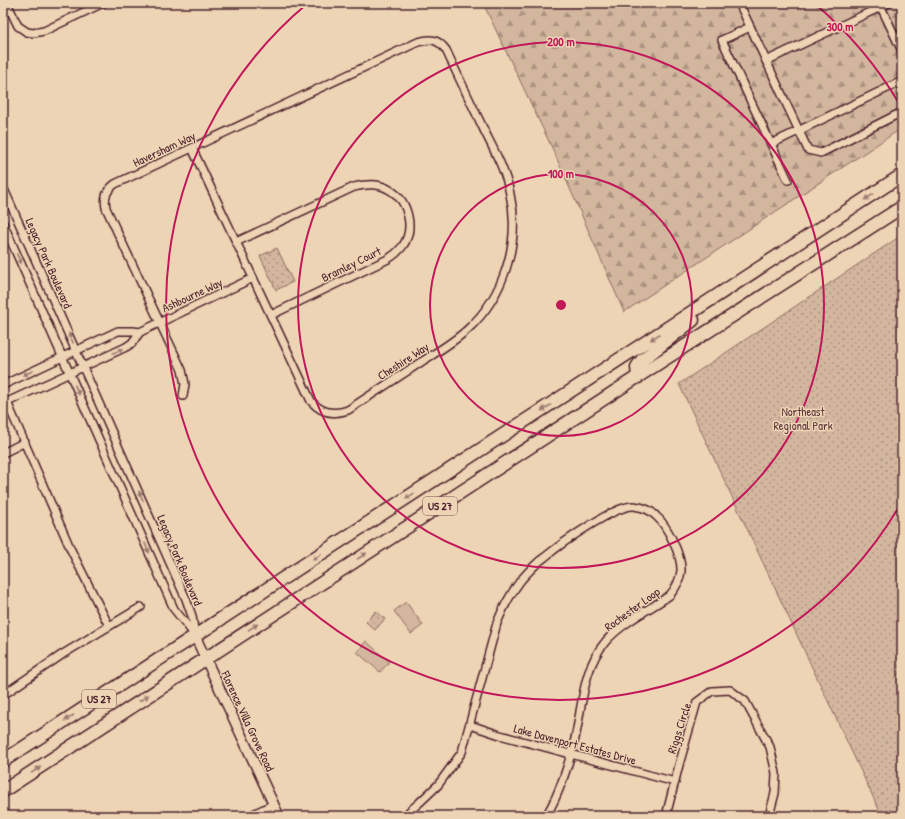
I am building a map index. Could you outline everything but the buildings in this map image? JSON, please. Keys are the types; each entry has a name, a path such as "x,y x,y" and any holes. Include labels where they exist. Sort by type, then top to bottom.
{"highway":[{"name":"US 27","path":"3,761 902,175"},
{"name":"US 27","path":"3,791 638,377 902,207"},
{"path":"638,377 637,367 646,356 699,316 748,282 767,264"}],"street":[{"path":"6,3 18,26 27,32 33,33 44,31 103,3"},
{"path":"739,3 808,150 821,153 898,114"},
{"path":"766,61 889,3"},
{"path":"880,7 902,51"},
{"path":"750,27 722,40 788,180"},
{"name":"Haversham Way","path":"182,396 185,384 182,370 106,208 105,194 109,188 418,42 426,39 434,39"},
{"name":"Cheshire Way","path":"192,148 311,401 316,407 328,413 348,410 451,343 477,320 492,300 504,276 511,248 513,221 510,193 503,169 446,50 434,39"},
{"path":"770,144 902,81"},
{"name":"Bramley Court","path":"236,242 354,187 364,184 374,184 391,190 403,203 407,212 409,230 402,247 388,260 271,315"},
{"name":"Legacy Park Boulevard","path":"3,187 186,599 192,616 195,636"},
{"name":"Legacy Park Boulevard","path":"3,223 174,609 195,636"},
{"name":"Ashbourne Way","path":"5,403 126,347 132,343 140,332 253,278"},
{"name":"Ashbourne Way","path":"3,384 118,332 140,332"},
{"path":"5,403 25,442 71,550 109,626"},
{"path":"3,453 25,442"},
{"name":"Rochester Loop","path":"470,724 497,623 506,603 520,581 545,557 617,510 632,506 640,507 653,513 660,520 675,547 680,562 680,580 670,595 615,632 605,642 596,655 588,673 572,754 554,801 546,816"},
{"path":"3,695 63,654 141,607"},
{"name":"Florence Villa Grove Road","path":"195,636 279,816"},
{"name":"Riggs Circle","path":"666,816 697,702 712,691 730,690 745,700 770,747 776,773 775,793 769,816"},
{"path":"404,816 438,784 462,752 470,724"},
{"name":"Lake Davenport Estates Drive","path":"470,724 500,735 675,782"},
{"path":"249,816 274,804"}],"green space":[{"path":"483,3 902,3 902,128 624,312 554,152"},
{"name":"Northeast Regional Park","path":"902,235 902,816 882,816 679,384"},
{"path":"277,248 293,282 276,290 260,256"},
{"path":"406,602 423,625 411,634 394,611"},
{"path":"376,611 385,619 375,630 366,622"},
{"path":"366,641 389,662 380,672 357,652"}]}
